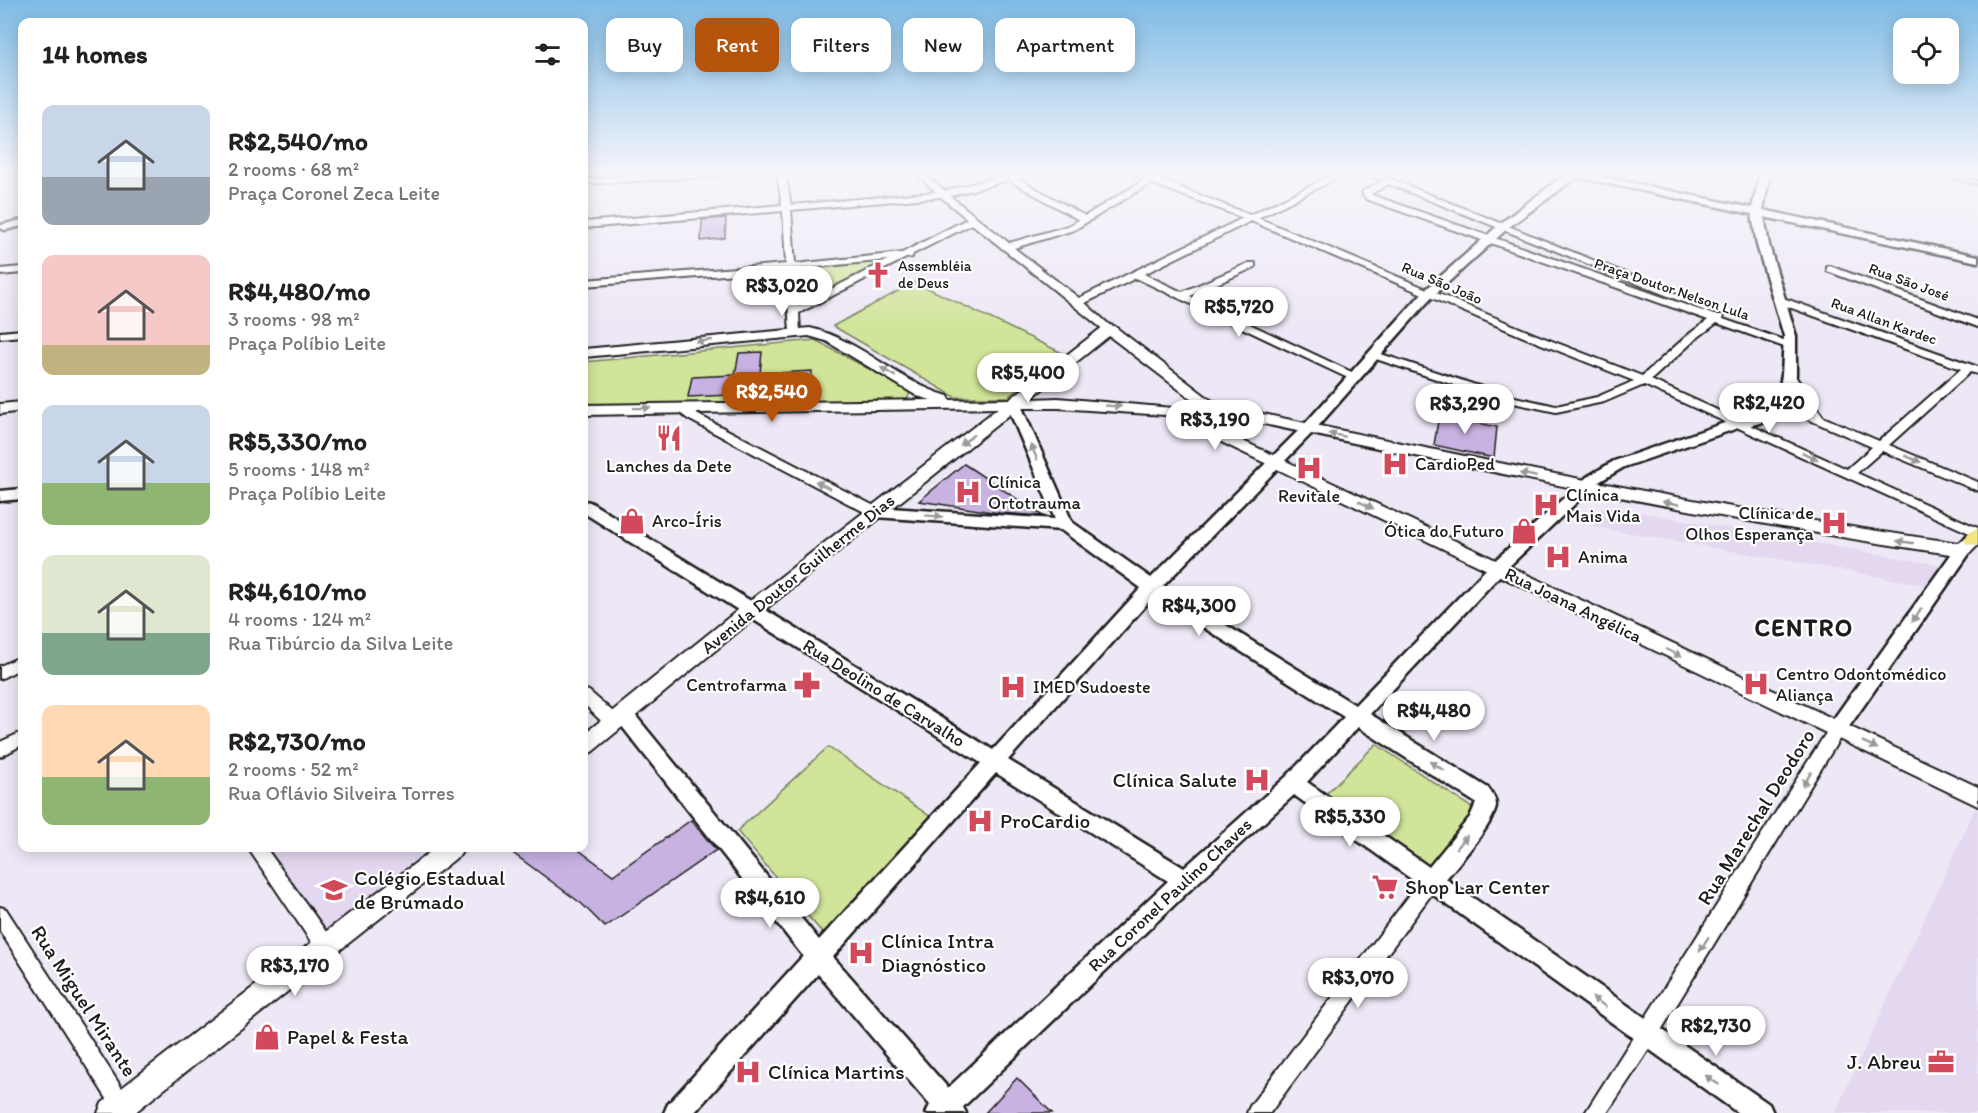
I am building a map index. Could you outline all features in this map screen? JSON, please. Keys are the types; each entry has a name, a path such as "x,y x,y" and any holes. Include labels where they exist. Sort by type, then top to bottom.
{"main road":[{"path":"1109,329 1207,404 1231,412 1585,488 1779,524 1974,540"},
{"name":"Avenida Doutor Guilherme Dias","path":"588,743 750,611 1109,329"},
{"path":"588,353 795,332 820,333 922,393 960,404"},
{"path":"1083,350 1108,343 1134,348"},
{"path":"1041,382 1039,389 1043,397 1058,403"},
{"path":"588,410 1058,403 1168,411 1182,404 1188,390"},
{"path":"905,406 922,393"},
{"path":"0,409 18,407"},
{"name":"Rua Joana Angélica","path":"1168,411 1978,797"},
{"path":"121,1110 325,946 447,852"}],"street":[{"path":"788,225 795,332"},
{"path":"794,312 964,225"},
{"path":"979,225 1109,329"},
{"path":"1007,247 1077,225"},
{"path":"1078,302 1236,225"},
{"name":"Rua São João","path":"1266,225 1428,294 1644,381 1850,473 1974,540"},
{"name":"Praça Doutor Nelson Lula","path":"1447,225 1791,341"},
{"path":"677,1113 997,762 1152,587 1308,429 1428,294 1505,225"},
{"name":"Praça Doutor Nelson Lula","path":"1505,225 1718,317"},
{"path":"1759,225 1763,245 1791,341 1784,405 1978,487"},
{"path":"1821,225 1978,259"},
{"path":"588,283 909,255"},
{"path":"1182,296 1252,265"},
{"name":"Rua São José","path":"1830,269 1978,324"},
{"path":"0,272 18,270"},
{"path":"1136,274 1354,377"},
{"name":"Rua Allan Kardec","path":"1779,300 1973,369"},
{"path":"1374,356 1503,398 1556,409 1600,400 1644,381 1693,336 1718,317"},
{"path":"0,345 5,334"},
{"path":"1850,473 1879,445 1973,369"},
{"path":"1789,375 1820,421"},
{"path":"1013,403 1065,525 1152,587 1481,794 1485,800 1486,807 1469,834 1430,882 1257,1113"},
{"name":"Rua Coronel Paulino Chaves","path":"946,1111 1185,880 1293,783 1497,568 1592,480 1619,464 1738,423 1766,418 1784,405"},
{"path":"679,408 692,417 875,512 1065,525"},
{"path":"0,497 18,495"},
{"name":"Rua Deolino de Carvalho","path":"588,509 1185,880"},
{"name":"Rua Marechal Deodoro","path":"1595,1113 1647,1035 1837,729 1974,540"},
{"path":"0,673 18,664"},
{"path":"588,698 619,718 946,1111"},
{"path":"0,750 18,740"},
{"path":"1293,783 1760,1113"},
{"path":"259,852 325,946"},
{"name":"Rua Miguel Mirante","path":"0,915 121,1110"}],"shaded area":[{"path":"1604,506 1940,565 1931,586 1590,526"},
{"path":"1978,797 1978,1113 1835,1113 1975,809"},
{"name":"Colégio Estadual de Brumado","path":"266,852 426,852 322,932"}],"green space":[{"path":"895,260 803,302 799,270"},
{"path":"915,282 1062,353 1008,397 955,397 833,326"},
{"path":"815,340 910,391 907,401 588,408 588,362"},
{"path":"1376,744 1478,812 1430,868 1326,794"},
{"path":"828,747 937,821 830,942 737,831"}],"building":[{"path":"702,225 726,225 725,238 701,241"},
{"path":"762,352 760,374 812,371 811,391 688,397 692,377 735,375 739,353"},
{"path":"1440,409 1465,414 1464,420 1497,427 1494,458 1434,445"},
{"name":"Clínica Ortotrauma","path":"964,464 1043,516 999,513 919,501"},
{"path":"691,820 716,850 605,927 582,904 511,852 581,852 613,875"},
{"path":"1017,1078 1052,1113 985,1113"}],"place":[{"name":"Assembléia de Deus","path":"878,275"},
{"name":"Lanches da Dete","path":"669,438"},
{"name":"CardioPed","path":"1395,464"},
{"name":"Revitale","path":"1309,468"},
{"name":"Clínica Ortotrauma","path":"968,492"},
{"name":"Clínica Mais Vida","path":"1546,505"},
{"name":"Arco-Íris","path":"632,521"},
{"name":"Clínica de Olhos Esperança","path":"1834,523"},
{"name":"Ótica do Futuro","path":"1524,531"},
{"name":"Anima","path":"1558,557"},
{"name":"Centro Odontomédico Aliança","path":"1756,684"},
{"name":"Centrofarma","path":"807,685"},
{"name":"IMED Sudoeste","path":"1013,687"},
{"name":"Clínica Salute","path":"1257,780"},
{"name":"ProCardio","path":"980,821"},
{"name":"Shop Lar Center","path":"1385,887"},
{"name":"Colégio Estadual de Brumado","path":"334,890"},
{"name":"Clínica Intra Diagnóstico","path":"861,953"},
{"name":"Papel & Festa","path":"267,1037"},
{"name":"J. Abreu","path":"1941,1062"},
{"name":"Clínica Martins","path":"748,1072"}],"district":[{"name":"CENTRO","path":"1804,628"}]}
